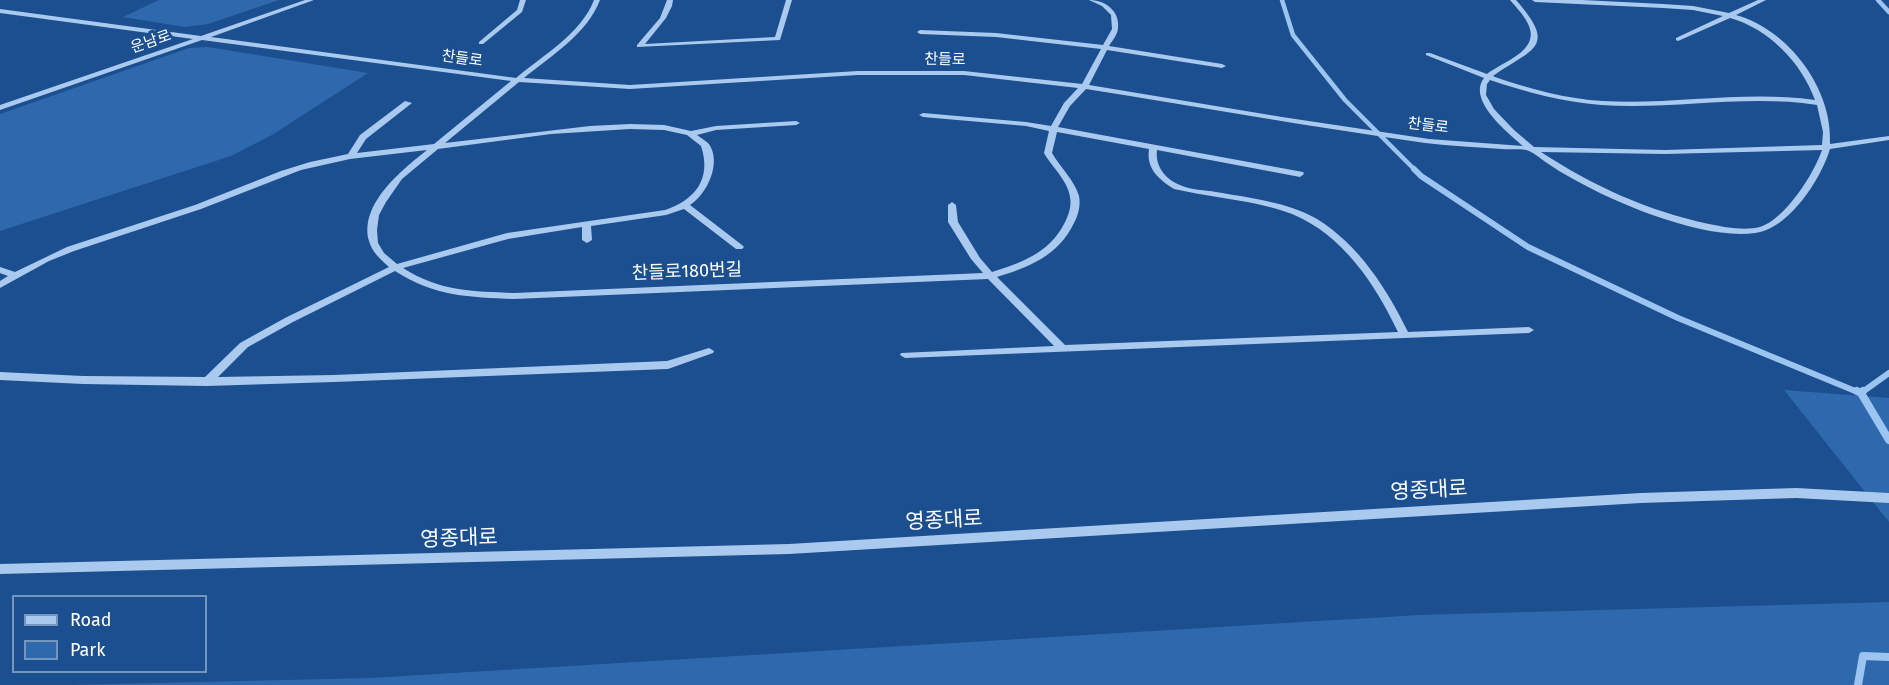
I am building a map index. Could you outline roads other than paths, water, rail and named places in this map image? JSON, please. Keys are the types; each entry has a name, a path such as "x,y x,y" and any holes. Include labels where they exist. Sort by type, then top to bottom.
{"street":[{"name":"운남로","path":"0,108 311,0"},
{"path":"481,43 520,11 523,0"},
{"name":"찬들로180번길","path":"597,0 592,13 576,32 399,177 378,206 371,231 380,255 426,285 463,294 514,296 990,276 1026,265 1048,252 1064,236 1073,213 1074,194 1048,153 1054,129 1067,105 1084,86 1103,46 1114,29 1114,15 1104,5 1092,0"},
{"path":"632,51 660,22 670,5 670,0"},
{"path":"777,48 789,0"},
{"path":"1513,0 1530,21 1535,35 1533,45 1526,53 1496,68 1487,77 1483,84 1483,96 1489,108 1512,133 1577,178 1652,213 1690,224 1730,230 1763,229 1780,218 1810,186 1827,147 1821,103 1798,64 1779,41 1754,24 1730,15 1682,7 1534,0"},
{"path":"1678,39 1763,0"},
{"name":"찬들로","path":"0,10 518,80 630,87 858,73 964,73 1084,86 1429,141 1533,149 1665,152 1827,147 1889,138"},
{"path":"920,32 1020,36 1103,46 1222,66"},
{"path":"639,46 778,39"},
{"path":"1428,54 1487,77 1551,96 1604,103 1783,97 1821,103"},
{"path":"352,154 363,137 408,103"},
{"path":"923,116 964,117 1054,129 1300,174"},
{"path":"689,134 716,128 796,123"},
{"path":"0,285 47,259 198,207 274,177 352,154 436,147 602,126 653,128 689,134 701,139 706,147 709,165 707,184 697,198 686,206 666,212 507,236 396,267 244,345 207,382"},
{"path":"1153,147 1150,160 1156,171 1164,180 1177,187 1287,210 1317,223 1341,242 1364,266 1391,307 1405,335"},
{"path":"952,205 952,222 990,276 1063,349"},
{"path":"686,206 739,247"},
{"path":"586,225 586,240"},
{"path":"0,270 15,275"},
{"path":"905,355 1529,330"},
{"path":"0,376 80,381 207,382 668,365 709,351"},
{"name":"영종대로","path":"0,569 789,549 1629,499 1796,493 1889,498"}],"waterway":[{"path":"1282,0 1293,35 1345,100 1421,176 1528,247 1678,318 1860,393"},
{"path":"1878,0 1889,12"},
{"path":"1861,393 1889,373"},
{"path":"1857,391 1861,393"},
{"path":"1861,393 1889,440"},
{"path":"1858,685 1863,656 1889,657"}]}
